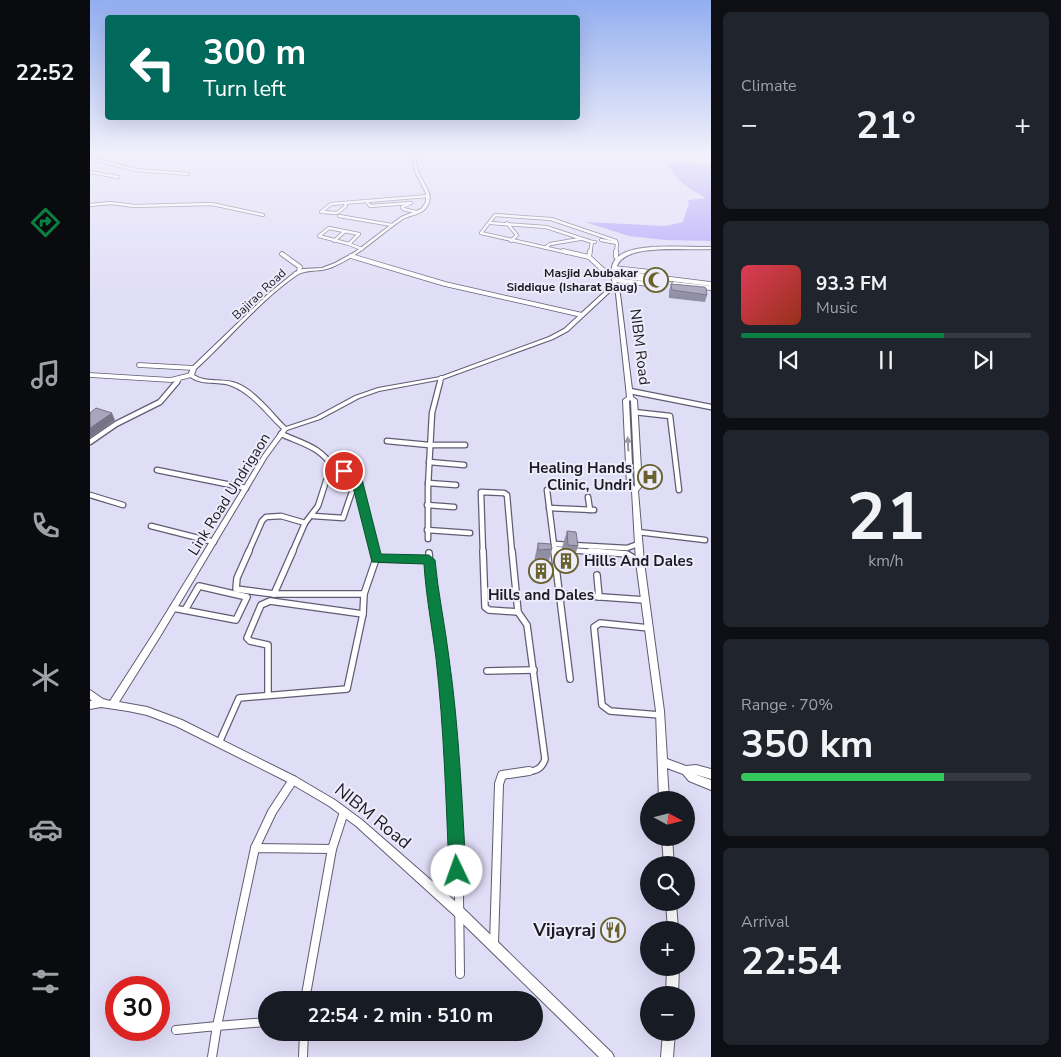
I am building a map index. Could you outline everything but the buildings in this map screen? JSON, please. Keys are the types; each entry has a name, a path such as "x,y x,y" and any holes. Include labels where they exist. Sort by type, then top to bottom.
{"street":[{"path":"344,203 346,206 335,214 321,212 331,204 366,201 380,200"},
{"name":"Bajirao Road","path":"191,375 194,368 246,320 256,307 299,271 324,269 351,256 403,217 422,210 427,200"},
{"path":"366,201 370,206 411,203 402,207 402,209 416,212"},
{"path":"90,205 111,202 134,206 212,204 263,215"},
{"path":"616,241 551,219 495,215 481,233 589,257 603,270 614,276 656,285"},
{"path":"339,216 392,225"},
{"path":"546,227 551,219"},
{"path":"490,223 546,227 592,242 607,238"},
{"path":"507,223 517,234 511,241"},
{"path":"349,244 360,234 328,228 319,236 362,249"},
{"path":"334,241 344,231"},
{"path":"545,248 550,244 581,239"},
{"path":"601,240 617,243 616,257"},
{"path":"589,257 592,242"},
{"path":"614,276 615,263 621,256 636,250 711,248"},
{"path":"282,254 297,263 300,267 299,271"},
{"path":"351,256 439,283 582,315"},
{"path":"614,276 651,272"},
{"path":"614,276 643,279"},
{"path":"614,276 711,284"},
{"name":"Link Road Undrigaon","path":"113,704 282,429 318,418 367,393 441,378 551,338 566,330 582,315 614,276"},
{"name":"NIBM Road","path":"614,276 618,294 630,394 626,400 630,485 635,490 640,562 660,714 664,791"},
{"path":"674,284 711,288"},
{"path":"139,365 194,368"},
{"path":"90,375 179,379 191,375 196,378 222,381 240,387 282,429 324,454 336,471 354,475 356,479 376,559 364,594 363,614 347,689 239,698 219,742"},
{"path":"428,539 427,505 432,413 441,378"},
{"path":"90,442 118,423 159,404 173,390 179,379"},
{"path":"630,394 711,407"},
{"path":"630,394 634,400 639,486 635,490"},
{"path":"634,412 670,416 679,490"},
{"path":"387,441 430,445 465,445"},
{"path":"429,462 464,465"},
{"path":"157,470 246,488"},
{"path":"274,594 305,523 313,516 321,500 329,475 336,471"},
{"path":"313,516 343,518 356,479"},
{"path":"428,483 456,485"},
{"path":"547,490 570,679"},
{"path":"494,946 499,784 502,776 538,770 544,766 545,759 527,625 518,612 508,496 504,493 481,492 485,607 489,610 518,612"},
{"path":"90,495 123,505"},
{"path":"549,508 592,510 588,496"},
{"path":"427,505 454,507"},
{"path":"305,523 281,516 266,517 237,578 236,589 274,594 364,594"},
{"path":"152,526 214,542"},
{"path":"427,530 470,533"},
{"path":"638,532 705,540"},
{"path":"593,549 627,548 638,544"},
{"path":"554,546 627,554 640,562"},
{"path":"376,559 429,556 432,589 443,658 453,767 460,974"},
{"path":"598,575 599,597"},
{"path":"173,608 236,620 247,597 198,586 185,610"},
{"path":"559,594 646,600"},
{"path":"268,695 268,645 250,641 247,638 261,605 270,601 363,614"},
{"path":"649,628 600,623 594,627 602,706 610,711 660,714"},
{"path":"487,671 534,670"},
{"path":"90,694 101,703"},
{"name":"NIBM Road","path":"90,705 101,703 113,704 147,711 179,723 294,780 344,812 359,823 459,912 608,1057"},
{"path":"662,762 686,771 692,778 711,785"},
{"path":"686,771 696,769 711,774"},
{"path":"212,1057 255,848 264,824 279,798 294,780"},
{"path":"307,991 332,849 344,812"},
{"path":"255,848 332,849"},
{"path":"176,1030 258,1023"},
{"path":"303,1057 304,1041"},
{"path":"667,1057 668,1041"}],"shaded area":[{"path":"688,200 711,200 711,241 665,240 629,236 585,222 666,226 683,222"}],"place":[{"name":"Masjid Abubakar Siddique (Isharat Baug)","path":"656,280"},
{"name":"Healing Hands Clinic, Undri","path":"650,477"},
{"name":"Hills And Dales","path":"566,561"},
{"name":"Hills and Dales","path":"541,571"},
{"name":"Vijayraj","path":"613,930"}],"route":[{"path":"344,471 354,475 356,479 376,559 429,560 443,658 452,751 457,871"}]}
